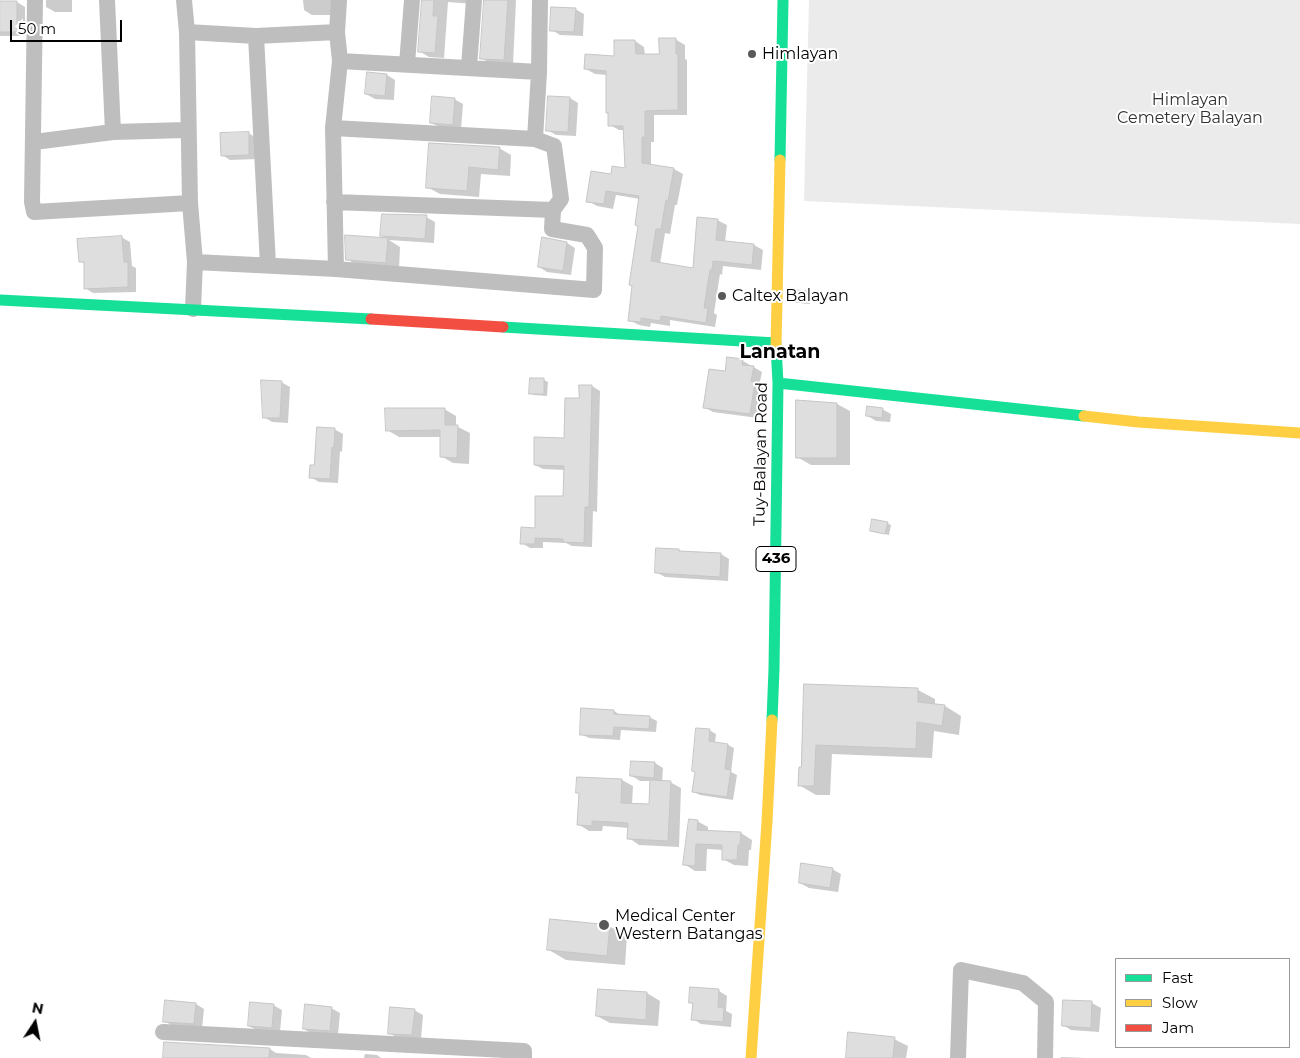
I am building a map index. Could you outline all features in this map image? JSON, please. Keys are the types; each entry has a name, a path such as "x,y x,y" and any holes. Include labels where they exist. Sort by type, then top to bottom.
{"street":[{"path":"35,0 32,202 34,212 190,202"},
{"path":"107,0 113,132"},
{"path":"184,0 190,202 195,262 193,309"},
{"path":"336,269 333,128 340,61 338,32 339,0"},
{"path":"407,64 412,0"},
{"path":"469,67 474,0"},
{"path":"535,139 539,72 540,0"},
{"name":"Tuy-Balayan Road","path":"751,1058 767,822 774,669 778,383 776,343 783,0"},
{"path":"186,32 256,36 338,32"},
{"path":"256,36 268,265"},
{"path":"340,61 539,72"},
{"path":"195,262 336,269 594,290 595,248 587,235 552,229 553,210 561,199 554,146 535,139 333,128"},
{"path":"34,142 113,132 188,130"},
{"path":"334,202 553,210"},
{"path":"0,300 193,309 776,343"},
{"path":"778,383 1138,422 1300,434"},
{"path":"958,1058 962,970 1023,983 1046,1002 1045,1058"},
{"path":"163,1032 524,1050 524,1058"}],"green space":[{"name":"Himlayan Cemetery Balayan","path":"809,0 1300,0 1300,224 804,201"}],"building":[{"path":"422,0 434,0 433,16 438,16 435,53 418,52"},
{"path":"484,0 508,0 504,60 480,59"},
{"path":"0,1 17,1 17,32 0,32"},
{"path":"551,7 576,8 574,32 550,31"},
{"path":"659,38 676,38 676,54 678,53 678,110 645,111 642,163 674,168 661,229 656,229 651,261 693,268 697,217 718,219 716,240 754,244 752,265 713,261 704,308 708,308 706,323 661,316 660,321 641,318 641,322 628,321 632,286 629,285 638,226 635,225 639,196 606,191 604,204 586,202 591,171 611,174 612,166 625,168 623,126 608,126 608,113 606,113 606,71 584,69 585,54 614,56 614,40 635,40 636,54 659,54"},
{"path":"367,72 387,74 385,96 365,94"},
{"path":"432,96 455,98 453,125 430,123"},
{"path":"548,96 570,97 568,132 546,131"},
{"path":"249,132 249,155 221,156 220,133"},
{"path":"429,143 500,147 498,170 469,167 467,191 426,188"},
{"path":"382,214 427,215 425,239 380,236"},
{"path":"345,235 388,238 386,263 346,260"},
{"path":"122,236 124,262 128,262 128,287 84,289 84,262 79,262 77,239"},
{"path":"542,237 567,242 563,271 538,267"},
{"path":"796,290 808,291 807,303 795,302"},
{"path":"727,357 743,359 742,365 754,366 751,381 755,382 750,414 703,408 709,369 725,371"},
{"path":"530,378 544,378 544,394 529,394"},
{"path":"261,380 282,381 280,418 263,418"},
{"path":"579,385 592,385 589,507 585,507 584,543 563,542 563,539 535,538 535,544 520,544 521,527 535,528 535,496 563,496 564,466 534,465 534,437 564,438 565,398 579,398"},
{"path":"796,400 837,403 837,458 796,458"},
{"path":"867,406 883,408 882,418 866,416"},
{"path":"385,408 445,408 445,425 458,425 457,458 440,457 440,430 386,431"},
{"path":"317,427 335,428 330,479 309,478 310,465 314,465"},
{"path":"872,519 888,522 885,534 870,531"},
{"path":"656,548 721,553 720,577 655,573"},
{"path":"804,684 918,688 918,702 945,705 942,726 917,722 916,749 816,745 814,786 798,786 799,767 801,767"},
{"path":"581,708 614,710 614,714 650,716 649,729 614,727 613,736 580,735"},
{"path":"696,728 710,729 709,741 728,744 725,769 731,770 727,797 692,792 695,772 692,771"},
{"path":"631,761 655,762 654,778 630,776"},
{"path":"577,777 622,779 621,803 649,804 650,780 671,781 668,841 627,839 628,823 592,821 592,826 577,825 579,793 576,793"},
{"path":"689,819 698,820 697,830 741,832 737,860 722,860 722,845 696,844 695,866 683,865"},
{"path":"801,863 833,868 830,888 799,883"},
{"path":"550,919 610,925 607,956 547,950"},
{"path":"690,987 719,989 718,1007 724,1008 723,1022 691,1020 693,1003 689,1003"},
{"path":"598,989 647,992 646,1020 596,1016"},
{"path":"165,1000 196,1003 194,1024 163,1022"},
{"path":"1063,1000 1092,1001 1091,1028 1062,1026"},
{"path":"250,1002 274,1004 272,1028 248,1026"},
{"path":"305,1004 332,1007 330,1031 303,1029"},
{"path":"390,1007 415,1009 412,1035 388,1034"},
{"path":"848,1032 895,1037 893,1058 846,1058"},
{"path":"164,1042 270,1048 269,1058 163,1058"}],"traffic: fast":[{"path":"780,160 783,0"},
{"path":"0,300 371,319"},
{"path":"503,327 776,343"},
{"path":"772,720 778,383 776,346"},
{"path":"778,383 1084,416"}],"traffic: slow":[{"path":"776,346 780,160"},
{"path":"1084,416 1138,422 1300,433"},
{"path":"751,1058 772,720"}],"traffic: jam":[{"path":"371,319 503,327"}],"place":[{"name":"Himlayan","path":"752,54"},
{"name":"Caltex Balayan","path":"722,296"},
{"name":"Medical Center Western Batangas","path":"604,925"}],"district":[{"name":"Lanatan","path":"780,352"}]}
